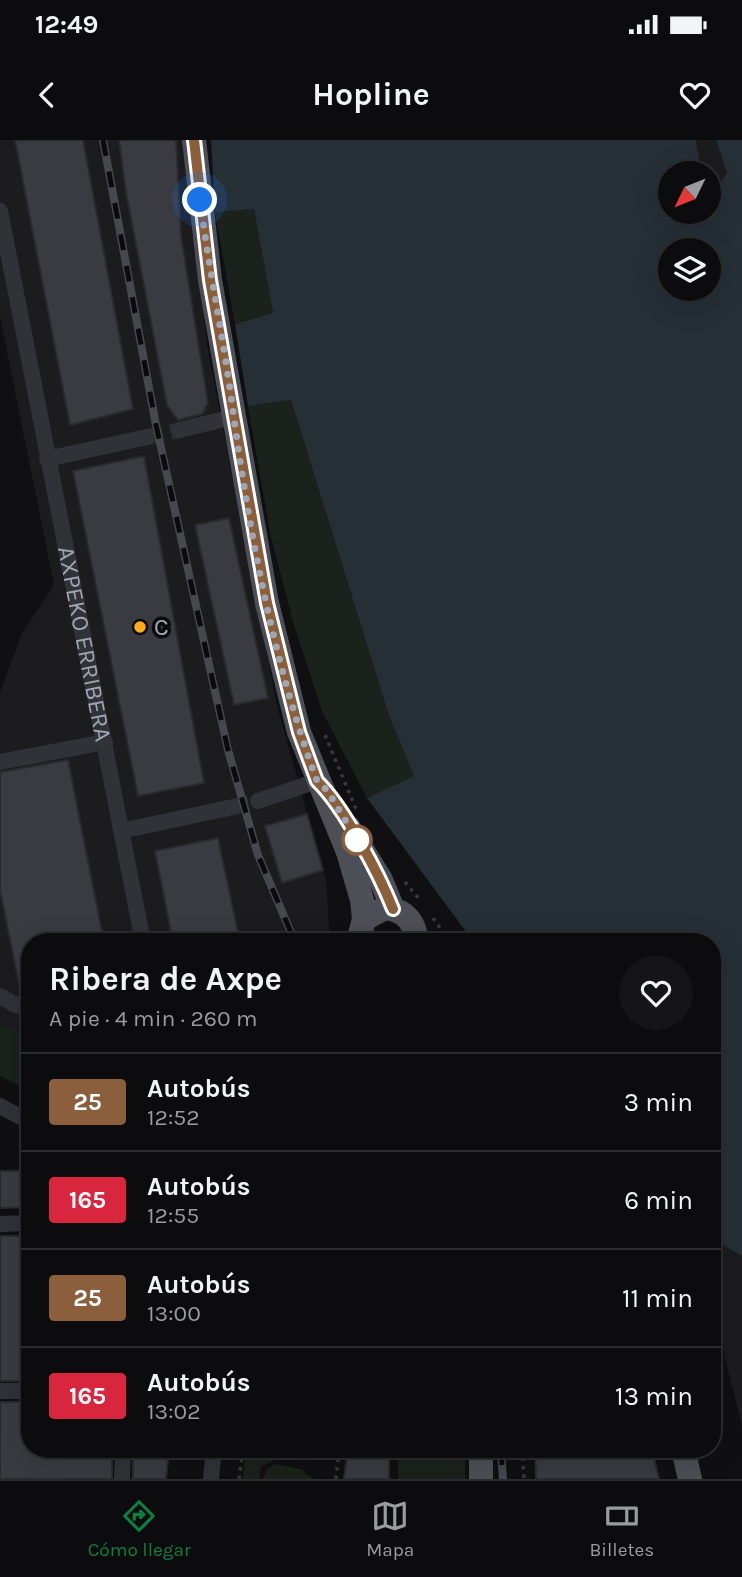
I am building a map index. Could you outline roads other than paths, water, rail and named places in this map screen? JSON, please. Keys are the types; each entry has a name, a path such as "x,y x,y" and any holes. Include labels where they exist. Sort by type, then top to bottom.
{"main road":[{"path":"194,140 210,280 267,603 299,732 348,852 362,900 361,930"},
{"path":"317,781 327,790 366,853 393,909 411,922 417,933"},
{"path":"361,930 377,910 393,909"},
{"path":"481,1458 481,1479"},
{"path":"685,1458 690,1479"}],"street":[{"name":"AXPEKO ERRIBERA","path":"0,211 141,933"},
{"path":"180,430 233,417"},
{"path":"47,459 147,437"},
{"path":"0,762 105,742"},
{"path":"258,801 317,781"},
{"path":"121,831 233,807"},
{"path":"0,996 16,1005 21,1004"},
{"path":"0,1106 21,1117"},
{"path":"0,1224 21,1223"},
{"path":"0,1391 21,1391"},
{"path":"122,1479 123,1458"},
{"path":"211,1479 213,1458"}],"tunnel":[{"path":"147,437 180,430"},
{"path":"233,807 258,801"}],"railway":[{"path":"103,140 156,425 228,750 258,855 291,933"},
{"path":"502,1458 503,1479"}],"place":[{"name":"C","path":"140,627"}]}
